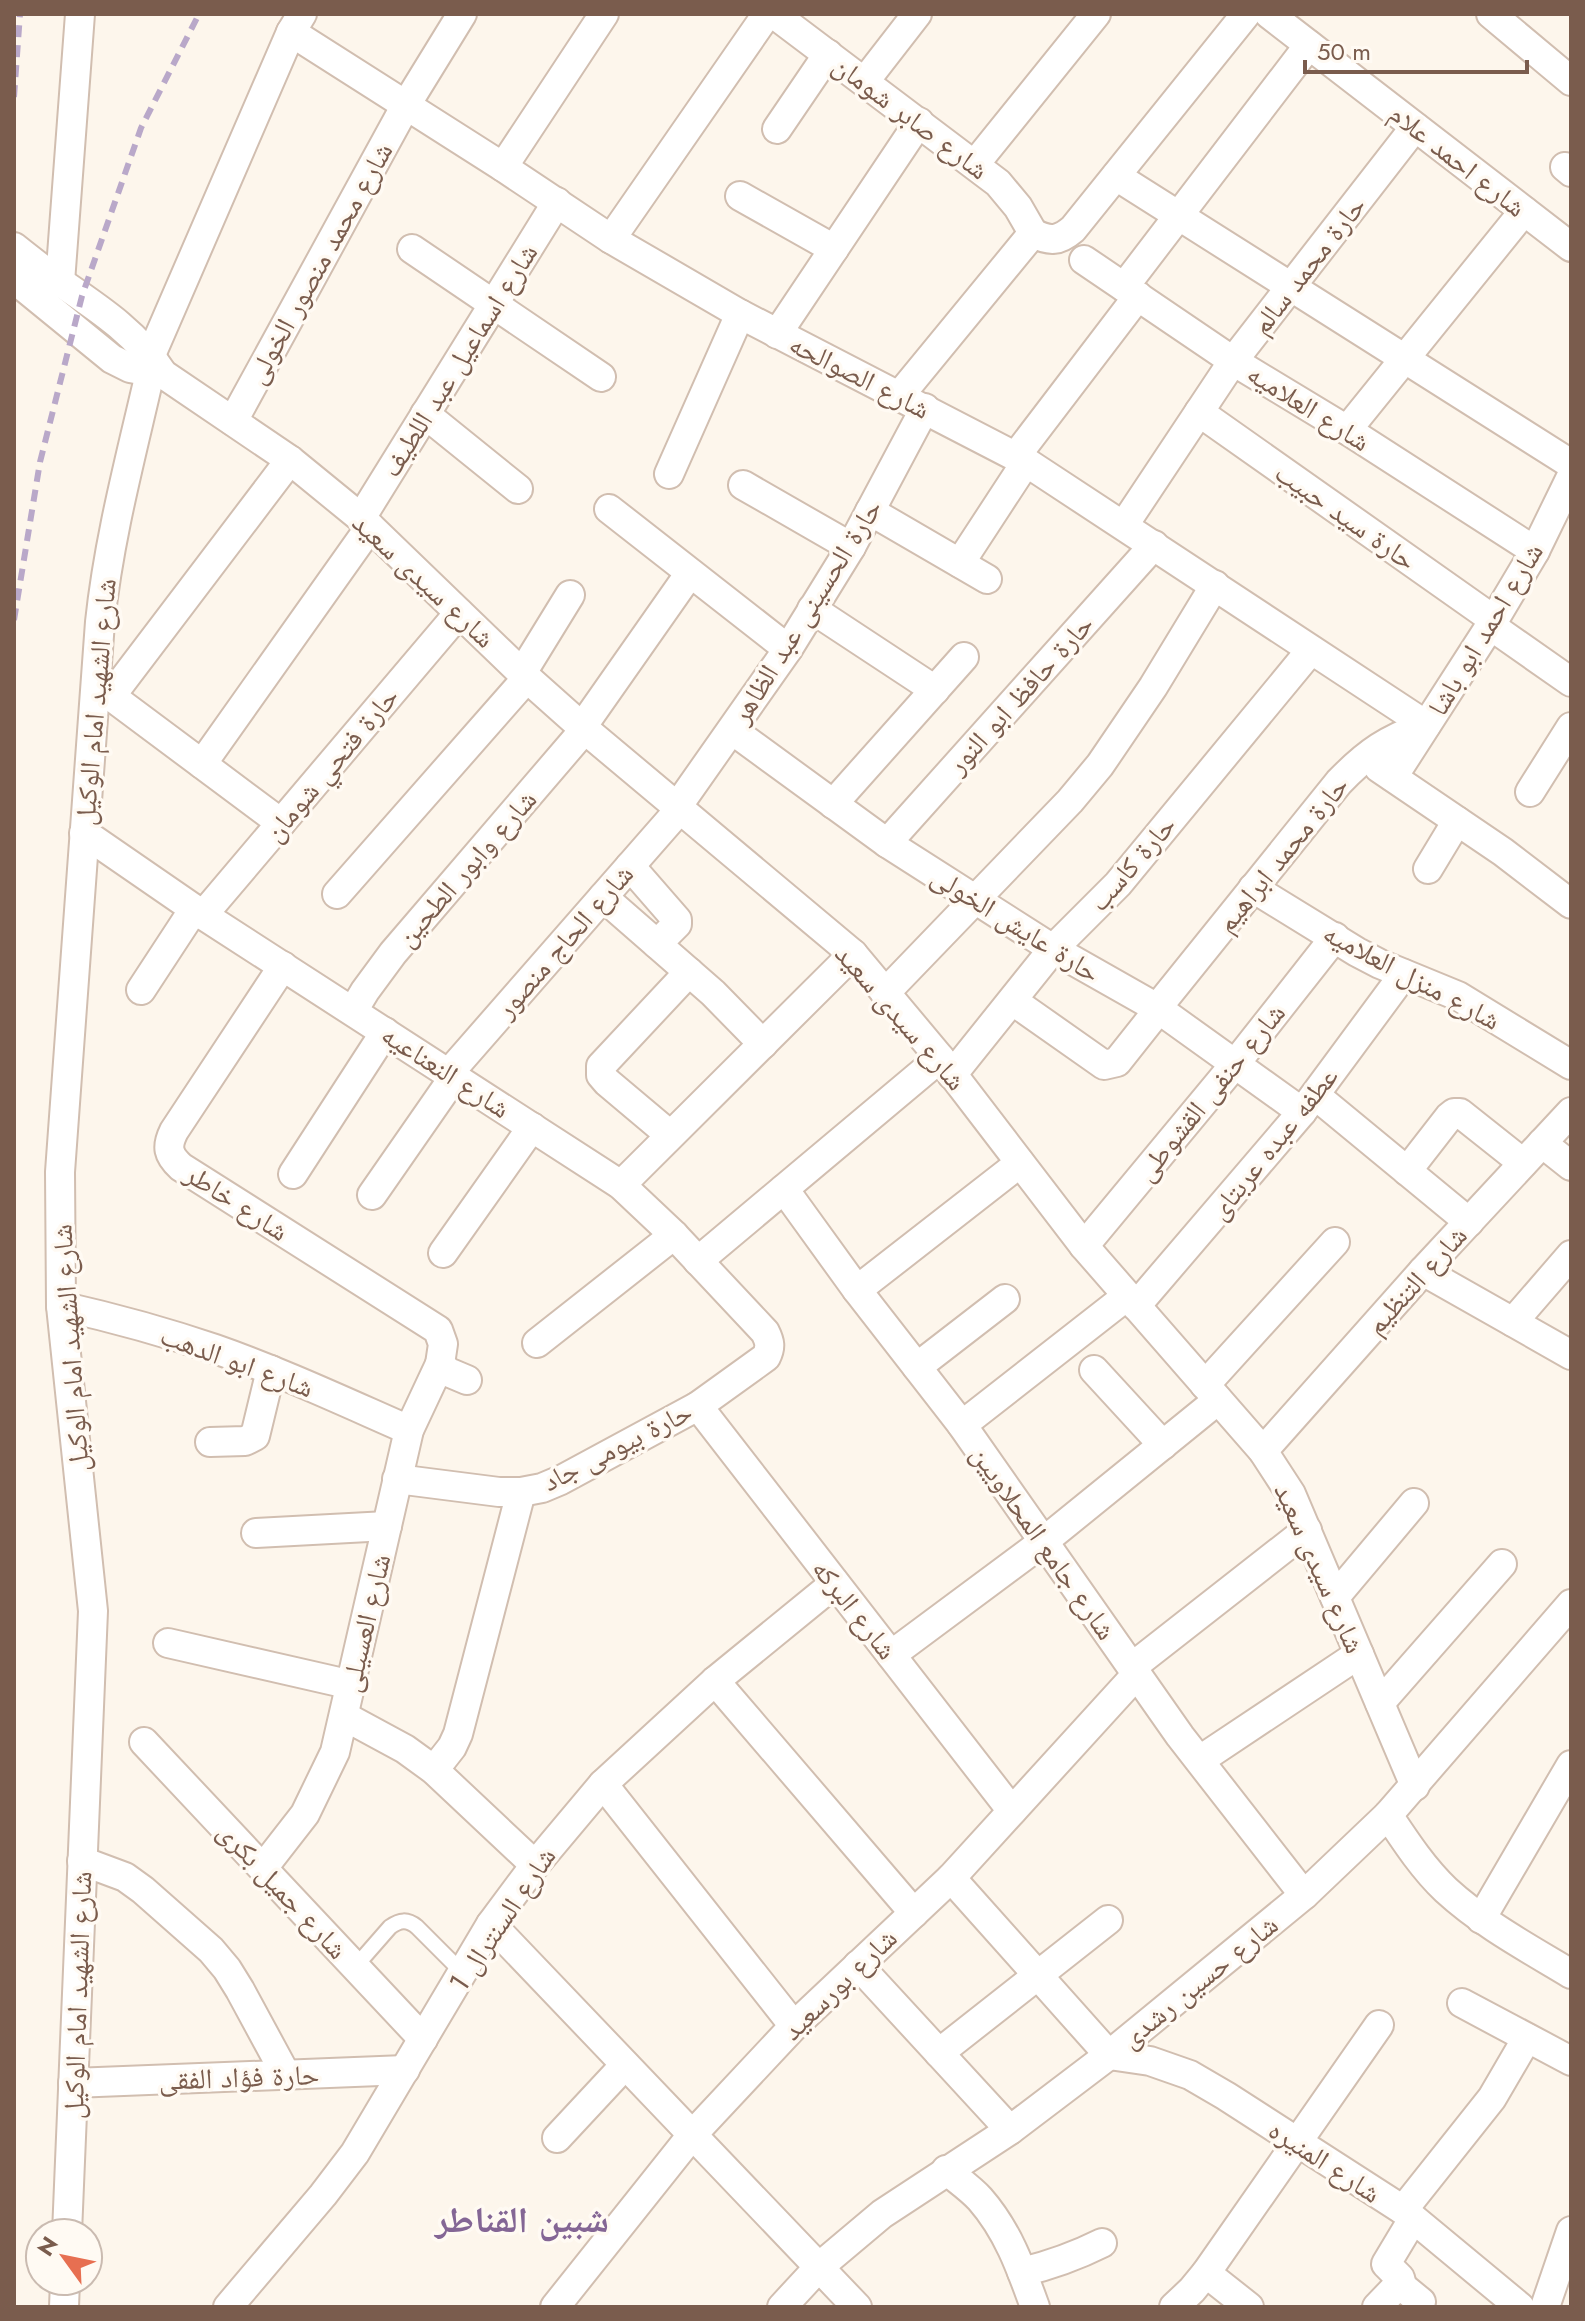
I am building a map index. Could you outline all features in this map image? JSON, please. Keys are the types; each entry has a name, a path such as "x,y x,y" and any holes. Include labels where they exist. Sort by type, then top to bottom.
{"street":[{"path":"60,282 80,14"},
{"name":"شارع محمد منصور الخولى","path":"233,421 406,105 462,14"},
{"path":"503,167 604,14"},
{"path":"611,239 767,14"},
{"name":"شارع صابر شومان","path":"774,14 998,183 1018,207 1033,233"},
{"path":"865,81 917,14"},
{"path":"975,164 1096,14"},
{"path":"900,395 1033,233 1047,241 1061,239 1073,229 1246,14"},
{"name":"شارع احمد علام","path":"1269,14 1571,247"},
{"path":"1491,14 1571,81"},
{"name":"شارع الصوالحه","path":"296,23 406,105 611,239 777,334 1021,459 1426,725"},
{"name":"شارع الشهيد امام الوكيل","path":"68,2217 93,1611 61,1306 60,1172 84,833 103,690 106,569 116,517 155,367 296,23"},
{"path":"960,563 1021,459 1179,216 1309,45"},
{"path":"777,129 828,54"},
{"path":"777,334 919,122"},
{"name":"حارة محمد سالم","path":"1124,525 1233,361 1415,127"},
{"path":"1116,176 1571,464"},
{"path":"740,196 834,249"},
{"name":"شارع اسماعيل عبد اللطيف","path":"202,764 365,523 425,414 557,202"},
{"path":"1347,430 1524,211"},
{"path":"14,247 141,343 155,367 130,368 112,359 14,279"},
{"path":"412,249 601,377"},
{"name":"شارع العلاميه","path":"1084,260 1233,361 1535,551"},
{"path":"669,474 740,314"},
{"name":"شارع سيدى سعيد","path":"155,367 290,460 365,523 524,676 853,954 946,1066 1084,1246 1263,1451 1291,1494 1415,1786"},
{"name":"حارة الحسينى عبد الظاهر","path":"678,808 788,649 851,547 925,408"},
{"name":"حارة سيد حبيب","path":"1199,412 1571,682"},
{"path":"425,414 518,489"},
{"path":"281,823 103,690 290,460"},
{"name":"شارع احمد ابو باشا","path":"1393,777 1535,551 1571,477"},
{"path":"743,485 851,547"},
{"path":"609,509 788,649"},
{"path":"870,511 987,579"},
{"name":"حارة حافظ ابو النور","path":"887,843 1154,545"},
{"name":"شارع وابور الطحين","path":"353,1011 385,962 583,728 690,573"},
{"path":"885,993 1070,801 1100,765 1128,727 1215,585"},
{"path":"337,894 524,676 570,595"},
{"path":"812,609 935,690"},
{"name":"حارة فتحي شومان","path":"141,990 198,912 281,823 459,613"},
{"name":"حارة كاسب","path":"698,1261 784,1189 946,1066 1013,1001 1053,949 1118,884 1311,650"},
{"path":"833,804 964,657"},
{"name":"حارة محمد ابراهيم","path":"1013,1001 1104,1065 1110,1065 1121,1057 1339,782 1363,757 1393,738 1426,725"},
{"path":"1530,792 1571,727"},
{"name":"حارة عايش الخولى","path":"732,730 887,843 974,900 1158,1008 1235,1064 1309,1104 1407,1171 1469,1222"},
{"path":"1363,757 1503,852 1571,904"},
{"name":"شارع الحاج منصور","path":"372,1195 452,1075 678,808"},
{"path":"1428,869 1457,821"},
{"name":"شارع النعناعيه","path":"84,833 198,912 621,1185 674,1235 765,1332 770,1349"},
{"path":"630,866 677,920 677,924 657,944"},
{"name":"شارع منزل العلاميه","path":"1253,888 1357,952 1458,996 1571,1065"},
{"path":"603,897 689,972 763,1044"},
{"name":"شارع حنفى القشوطى","path":"1084,1246 1235,1064 1335,937"},
{"path":"621,1185 853,954"},
{"name":"شارع خاطر","path":"283,966 174,1131 168,1144 171,1158 438,1330 443,1344 440,1364"},
{"path":"670,1135 607,1082 601,1075 601,1066 689,972"},
{"name":"عطفه عبده عربتاى","path":"962,1425 1132,1301 1309,1104 1404,974"},
{"path":"293,1174 385,1032"},
{"name":"شارع التنظيم","path":"1263,1451 1423,1271 1571,1112"},
{"path":"1407,1171 1454,1113 1466,1116 1532,1153 1571,1166"},
{"path":"443,1253 532,1127"},
{"path":"857,1290 1020,1163"},
{"name":"شارع جامع المحلاويين","path":"784,1189 857,1290 962,1425 1180,1736 1304,1895"},
{"path":"537,1343 674,1235"},
{"path":"891,1655 1043,1542 1163,1445 1212,1393 1335,1242"},
{"path":"1513,1322 1571,1255"},
{"path":"1423,1271 1571,1355"},
{"path":"917,1367 1005,1299"},
{"name":"شارع ابو الدهب","path":"61,1306 160,1331 271,1370 409,1430"},
{"name":"حارة بيومى جاد","path":"397,1479 499,1492 542,1488 698,1406 766,1357 770,1349"},
{"path":"440,1364 448,1372 467,1380"},
{"name":"شارع العسيلى","path":"263,1868 305,1814 335,1752 409,1430 440,1364"},
{"path":"210,1442 245,1441 255,1436 271,1370"},
{"path":"1094,1370 1163,1445"},
{"name":"شارع البركه","path":"698,1406 1012,1811"},
{"path":"434,1770 458,1734 521,1492"},
{"path":"1335,1597 1414,1503"},
{"path":"256,1533 387,1526"},
{"name":"شارع بورسعيد","path":"555,2307 692,2135 794,2026 951,1878 1135,1670 1307,1530"},
{"path":"1380,1703 1502,1564"},
{"name":"شارع السنترال 1","path":"228,2307 340,2175 491,1924 535,1865 603,1784 715,1681 835,1583"},
{"name":"شارع حسين رشدى","path":"782,2307 819,2267 882,2214 1010,2130 1109,2055 1304,1895 1415,1786 1571,1604"},
{"path":"168,1643 352,1685"},
{"path":"1200,1760 1359,1654"},
{"path":"715,1681 914,1913"},
{"path":"344,1716 405,1749 434,1770 535,1865"},
{"name":"شارع جميل بكرى","path":"144,1742 423,2039"},
{"path":"1481,1919 1571,1765"},
{"path":"603,1784 794,2026"},
{"path":"1388,1815 1414,1855 1445,1889 1481,1919 1571,1974"},
{"path":"82,1861 125,1877 211,1950 240,1990 286,2075"},
{"path":"951,1878 1036,1977 1109,2055"},
{"path":"939,2053 1108,1920"},
{"path":"491,1924 857,2307"},
{"path":"858,1965 1010,2130"},
{"path":"1462,2003 1571,2061"},
{"path":"1174,2307 1206,2273 1379,2025"},
{"path":"1377,2307 1410,2293 1386,2264 1408,2215 1492,2098 1527,2038"},
{"name":"شارع المنيره","path":"1109,2055 1150,2061 1190,2075 1408,2215 1520,2307"},
{"path":"557,2138 625,2065"},
{"name":"حارة فؤاد الفقى","path":"73,2083 405,2070"},
{"path":"946,2170 979,2198 1005,2233 1035,2307"},
{"path":"1545,2307 1566,2262 1571,2231"},
{"path":"1022,2272 1077,2256 1102,2243"},
{"path":"1206,2273 1249,2307"}],"lane":[{"path":"355,1967 390,1927 403,1921 417,1927 462,1972"}],"railway":[{"path":"14,97 20,14"},
{"path":"14,620 40,462 82,296 141,128 199,14"}],"district":[{"name":"شبين القناطر","path":"522,2219"}]}
